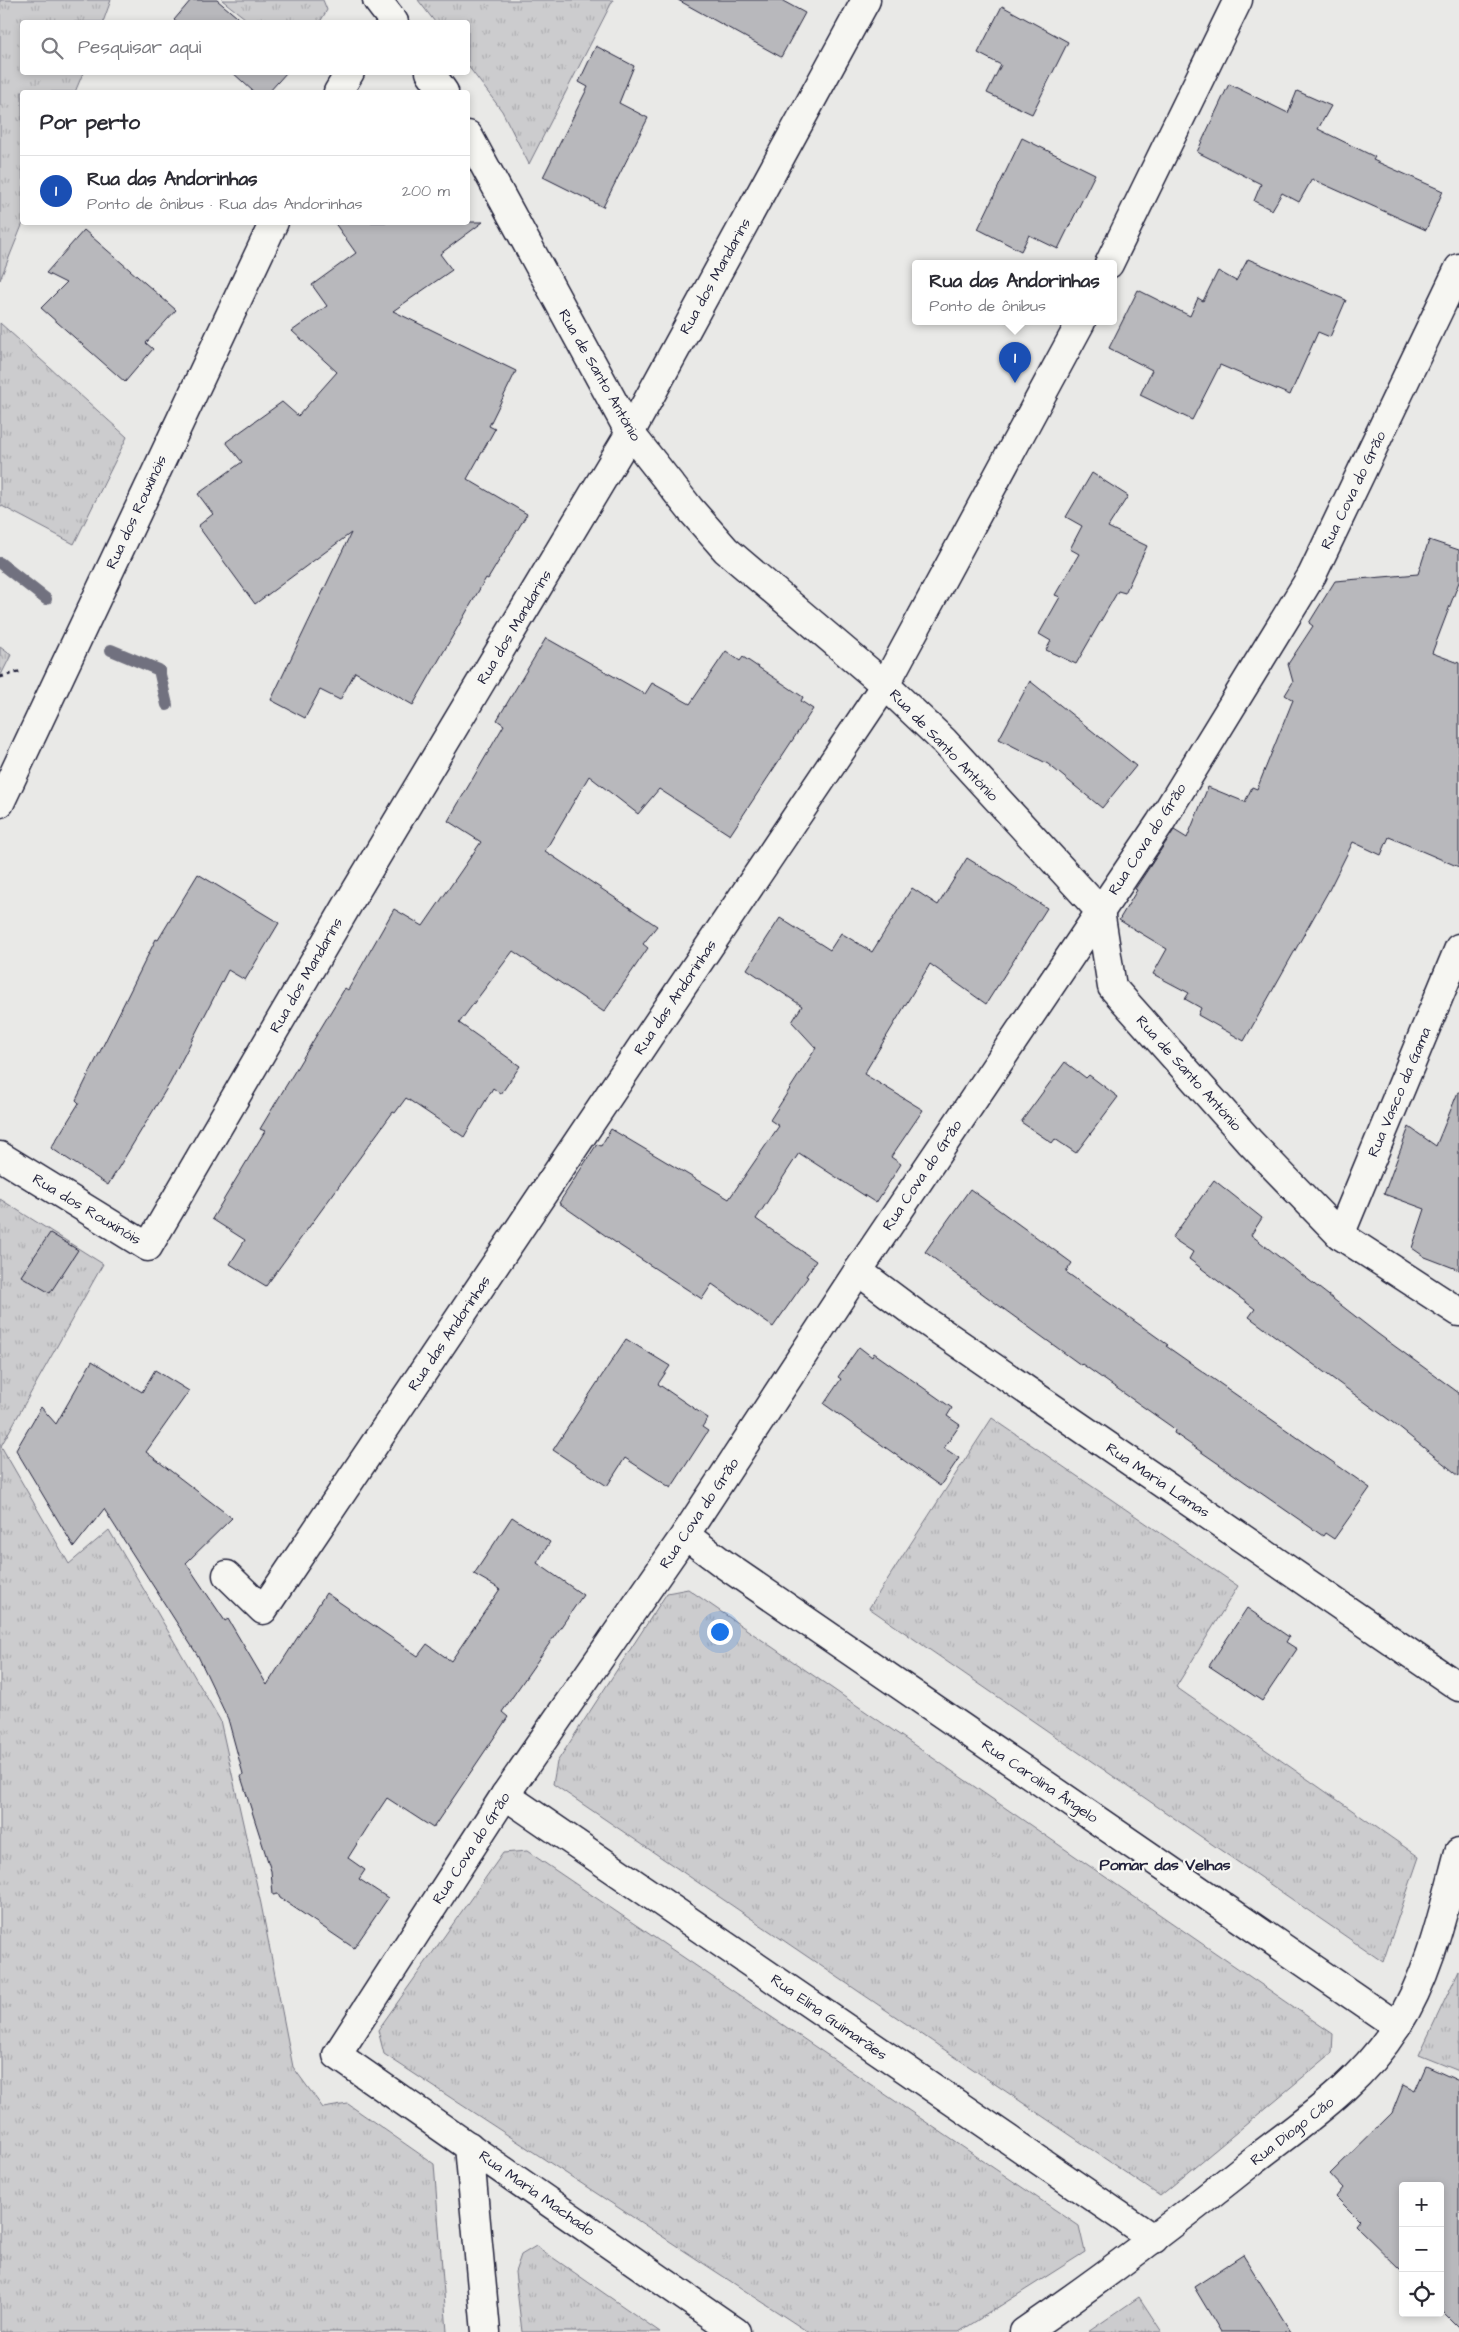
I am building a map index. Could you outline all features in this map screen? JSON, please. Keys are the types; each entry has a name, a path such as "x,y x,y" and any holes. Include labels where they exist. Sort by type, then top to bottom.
{"street":[{"name":"Rua dos Mandarins","path":"148,1247 356,891 630,433 866,0"},
{"path":"1111,260 1238,0"},
{"path":"339,90 348,75"},
{"path":"432,75 443,90"},
{"name":"Rua de Santo António","path":"470,139 630,433 726,550 885,685 944,741 1100,911 1112,987 1250,1142 1340,1235 1459,1312"},
{"name":"Rua dos Rouxinóis","path":"0,803 273,225"},
{"name":"Rua Cova do Grão","path":"338,2055 505,1795 685,1535 858,1271 1160,822 1312,575 1459,268"},
{"name":"Rua das Andorinhas","path":"227,1575 263,1610 885,685 1079,325"},
{"name":"Rua Vasco da Gama","path":"1340,1235 1459,948"},
{"name":"Rua dos Rouxinóis","path":"0,1156 148,1247"},
{"name":"Rua Maria Lamas","path":"858,1271 914,1313 1459,1687"},
{"name":"Rua Carolina Ângelo","path":"685,1535 725,1565 1397,2026"},
{"name":"Rua Elina Guimarães","path":"505,1795 1154,2240"},
{"name":"Rua Diogo Cão","path":"1024,2332 1154,2240 1344,2090 1372,2061 1397,2026 1419,1986 1440,1925 1459,1852"},
{"name":"Rua Maria Machado","path":"338,2055 736,2332"},
{"path":"469,2146 486,2332"}],"green space":[{"path":"0,0 111,0 104,20 20,20 20,75 82,75 76,90 20,90 20,225 22,225 0,280"},
{"path":"222,0 323,0 327,10 321,20 247,20"},
{"path":"418,0 613,0 529,164 502,111 470,69 470,20 433,20"},
{"path":"0,323 127,437 74,544 0,505"},
{"path":"0,647 11,655 0,677"},
{"path":"0,1199 103,1264 1,1446 69,1564 109,1530 220,1720 261,1904 293,2067 323,2108 348,2104 434,2164 447,2332 0,2332"},
{"path":"992,1418 1238,1586 1176,1687 1419,1857 1383,1962 869,1608"},
{"path":"688,1589 1333,2034 1332,2053 1160,2196 553,1784 557,1762 667,1593"},
{"path":"527,1851 1079,2226 1085,2252 959,2332 808,2332 384,2054 378,2030 503,1853"},
{"path":"1459,1970 1459,2071 1419,2055"},
{"path":"536,2246 660,2332 522,2332 515,2272 521,2255"},
{"path":"1139,2297 1162,2332 1088,2332"}],"building":[{"path":"191,0 217,0 241,20 174,20"},
{"path":"678,0 781,0 805,13 781,57"},
{"path":"1002,6 1068,42 1032,114 987,93 1001,65 978,53"},
{"path":"596,46 634,66 619,103 648,118 603,207 543,177 588,87 579,82"},
{"path":"235,75 284,75 271,90 252,90"},
{"path":"1229,84 1288,113 1297,91 1331,106 1318,129 1375,157 1373,160 1443,191 1426,230 1312,179 1299,202 1282,193 1272,210 1254,201 1261,184 1197,152"},
{"path":"1022,138 1095,174 1058,249 1029,235 1021,251 978,229"},
{"path":"470,222 483,222 440,254 452,270 393,311 516,371 489,426 495,429 467,479 527,514 488,579 486,578 413,705 355,672 340,700 320,690 305,718 271,700 351,533 255,604 198,526 213,514 198,494 242,462 226,442 282,402 298,416 337,372 292,331 327,306 312,285 356,253 336,225 470,225"},
{"path":"84,230 176,310 146,343 153,349 125,382 41,308 66,283 46,273"},
{"path":"1248,259 1346,300 1330,337 1318,332 1290,395 1220,365 1192,420 1140,395 1152,370 1109,348 1138,290 1190,316 1198,298 1203,301 1218,271 1236,281"},
{"path":"1092,473 1128,496 1108,527 1147,546 1125,593 1118,591 1076,664 1046,650 1051,641 1039,634 1060,597 1055,595 1079,554 1070,549 1082,526 1066,517"},
{"path":"1429,540 1459,550 1459,582 1432,653 1459,663 1459,867 1389,837 1381,855 1353,842 1329,890 1244,1041 1198,1015 1201,1008 1185,999 1189,993 1153,974 1167,949 1119,920 1137,890 1135,889 1174,830 1187,838 1208,787 1245,802 1252,787 1257,789 1293,700 1285,695 1293,682 1288,664 1313,626 1309,623 1335,581 1418,574"},
{"path":"546,638 645,694 652,683 690,704 726,651 740,661 743,657 803,697 801,701 813,709 730,835 659,789 638,814 589,776 545,851 657,926 643,944 648,948 604,1012 513,951 459,1023 520,1066 501,1094 493,1088 464,1137 406,1098 395,1113 393,1112 266,1286 230,1264 245,1240 212,1219 265,1131 260,1129 345,988 348,990 394,909 423,926 481,842 448,821 504,725 497,720"},
{"path":"1030,681 1136,766 1102,808 1048,764 999,739"},
{"path":"967,858 1047,908 986,1004 930,964 864,1074 923,1110 891,1157 901,1164 876,1203 799,1153 756,1219 816,1261 806,1276 808,1277 773,1327 712,1284 702,1299 559,1203 597,1144 601,1146 611,1129 729,1199 779,1126 770,1120 816,1048 792,1022 802,1006 747,969 780,918 830,950 841,933 872,952 912,888 938,905"},
{"path":"198,874 279,923 245,980 228,970 170,1083 108,1185 51,1148 79,1103 76,1100 156,939 158,940"},
{"path":"1065,1062 1086,1078 1089,1075 1118,1097 1076,1153 1055,1139 1052,1143 1021,1122"},
{"path":"1458,1092 1459,1270 1425,1257 1412,1248 1425,1209 1384,1194 1409,1127 1436,1146"},
{"path":"1214,1180 1262,1218 1251,1235 1378,1334 1459,1393 1459,1476 1392,1422 1249,1317 1255,1309 1189,1259 1193,1252 1172,1238"},
{"path":"970,1189 1072,1263 1066,1272 1168,1345 1166,1346 1370,1488 1334,1539 1325,1533 1323,1536 1174,1433 1175,1430 1172,1427 1081,1365 925,1252"},
{"path":"50,1233 78,1250 50,1293 21,1276"},
{"path":"626,1339 670,1366 658,1384 708,1418 702,1427 708,1431 671,1488 625,1458 607,1486 553,1450"},
{"path":"859,1347 872,1357 874,1353 952,1408 947,1416 960,1425 944,1448 959,1458 940,1486 824,1404 841,1379 838,1377"},
{"path":"92,1361 142,1392 155,1370 189,1391 146,1452 232,1518 186,1563 225,1621 228,1619 267,1685 326,1593 418,1656 427,1644 451,1661 500,1589 474,1574 512,1517 550,1542 537,1563 583,1595 502,1712 508,1717 433,1828 387,1798 367,1828 348,1858 365,1870 359,1879 388,1898 354,1948 280,1898 278,1894 273,1895 271,1871 241,1777 243,1774 228,1719 198,1656 104,1509 74,1547 16,1450 41,1407 56,1424"},
{"path":"1247,1608 1289,1637 1286,1642 1297,1649 1262,1701 1209,1666"},
{"path":"1426,2066 1459,2081 1459,2328 1444,2313 1444,2182 1399,2182 1399,2268 1355,2225 1359,2220 1336,2197 1343,2188 1330,2174 1392,2113 1403,2085 1415,2091"},
{"path":"1243,2255 1291,2332 1221,2332 1194,2287"}],"waterway":[{"path":"0,563 46,599"},
{"path":"111,650 159,670 167,705"}],"place":[{"name":"Rua das Andorinhas","path":"1015,383"}],"district":[{"name":"Pomar das Velhas","path":"1165,1864"}]}
